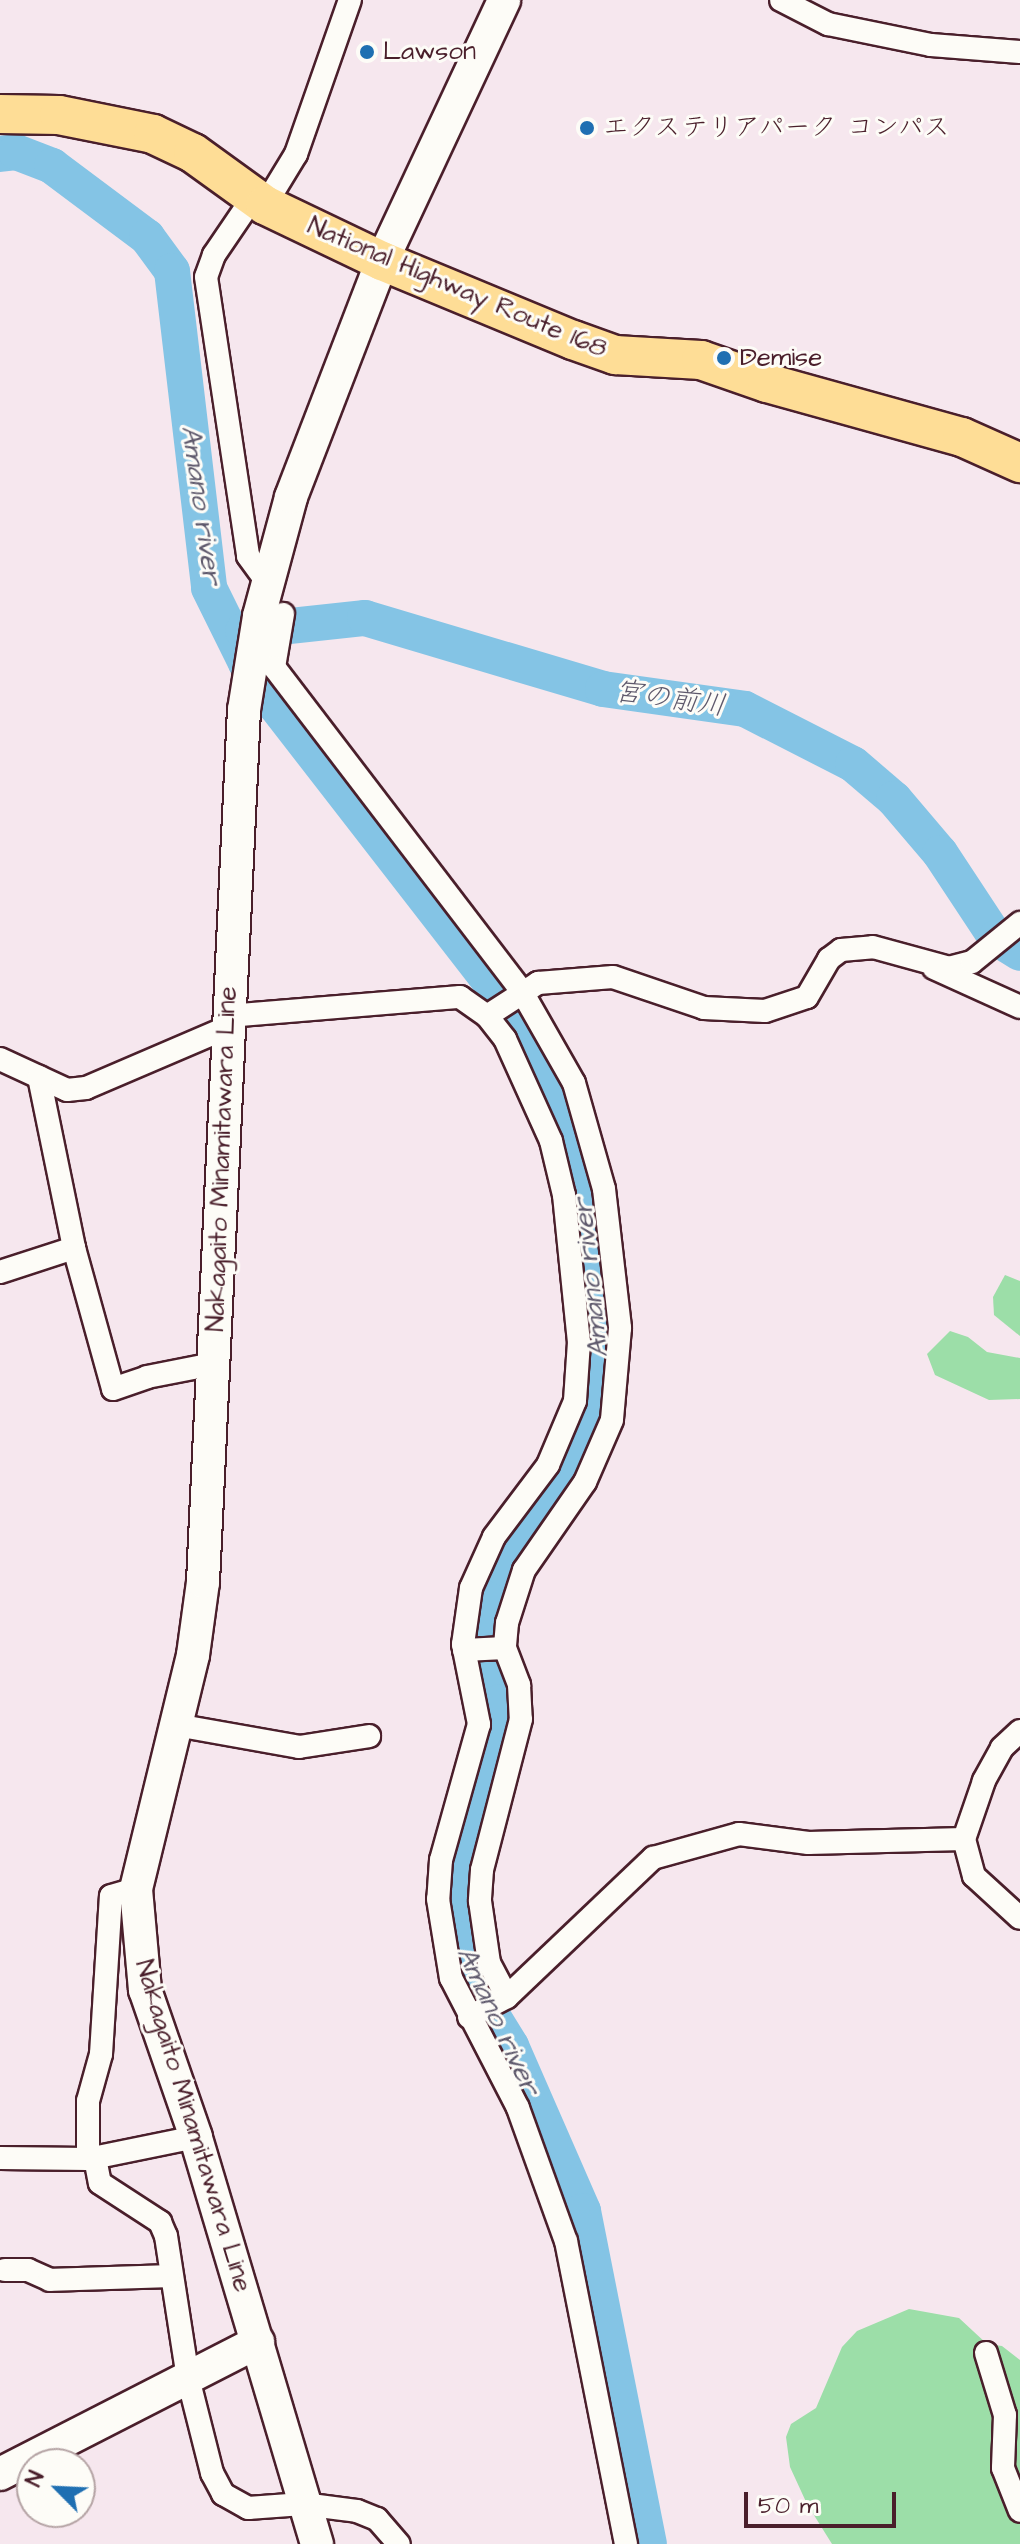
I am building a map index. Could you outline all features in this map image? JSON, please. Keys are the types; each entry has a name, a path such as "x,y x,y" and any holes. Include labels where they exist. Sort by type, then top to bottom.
{"highway":[{"name":"National Highway Route 168","path":"0,114 59,115 153,134 193,153 258,202 382,261 615,355 701,360 962,437 1020,463"}],"main road":[{"name":"Nakagaito Minamitawara Line","path":"317,2544 196,2137 145,1990 136,1889 193,1655 203,1582 244,710 271,619 267,582 291,497 382,261 504,0"},
{"path":"0,2474 258,2342"}],"street":[{"path":"267,582 248,556 206,277 214,255 296,154 350,0"},
{"path":"781,0 828,24 931,45 1020,52"},
{"path":"271,619 274,667 521,990 574,1083 598,1156 621,1361 612,1420 599,1454 524,1570 512,1601 505,1648 519,1685 521,1719 482,1870 480,1901 489,1963 507,1997"},
{"path":"487,1016 521,990 538,983 613,977 704,1008 765,1011 807,997 841,950 873,947 929,965 949,968 972,962 1011,938"},
{"path":"929,965 945,977 1020,1007"},
{"path":"0,1059 67,1090 86,1088 227,1022 460,997 487,1016 529,1084 551,1141 564,1195 579,1370 575,1401 548,1465 480,1563 464,1617 464,1650 478,1698 479,1724 445,1846 438,1899 451,1978 518,2108 566,2241 626,2544"},
{"path":"39,1077 74,1248 113,1389 213,1364"},
{"path":"0,1272 74,1248"},
{"path":"464,1650 505,1648"},
{"path":"176,1725 299,1747 369,1736"},
{"path":"1019,1727 1002,1748 984,1781 964,1839 974,1876 1020,1918"},
{"path":"469,2017 507,1997 653,1858 739,1834 808,1843 964,1839"},
{"path":"136,1889 111,1896 101,2054 88,2101 92,2159 100,2183 160,2222 188,2378 212,2473 223,2494 248,2508 303,2504 377,2519 399,2544"},
{"path":"0,2158 92,2159 196,2137"},
{"path":"5,2270 28,2270 50,2280 169,2276"},
{"path":"986,2353 1005,2415 1003,2468 1020,2511"}],"green space":[{"path":"1005,1275 1020,1281 1020,1336 994,1315 993,1297"},
{"path":"950,1331 968,1337 987,1352 1020,1358 1020,1399 989,1400 935,1375 927,1354"},
{"path":"909,2309 959,2318 987,2344 1002,2346 1020,2360 1020,2544 832,2544 807,2504 790,2467 786,2437 791,2424 816,2408 842,2347 857,2331"}],"waterway":[{"name":"Amano river","path":"0,154 16,152 52,166 147,237 172,271 209,588 246,663 276,706 513,1012 538,1051 574,1137 593,1247 601,1384 589,1432 566,1479 502,1567 487,1599 484,1633 500,1702 498,1741 465,1843 457,1890 459,1939 476,1989 511,2046 583,2211 649,2544"},
{"name":"宮の前川","path":"243,631 365,618 603,689 745,709 853,764 894,799 940,853 996,938 1020,953"}],"place":[{"name":"Lawson","path":"367,52"},
{"name":"エクステリアパーク コンパス","path":"587,128"},
{"name":"Demise","path":"724,358"}]}
